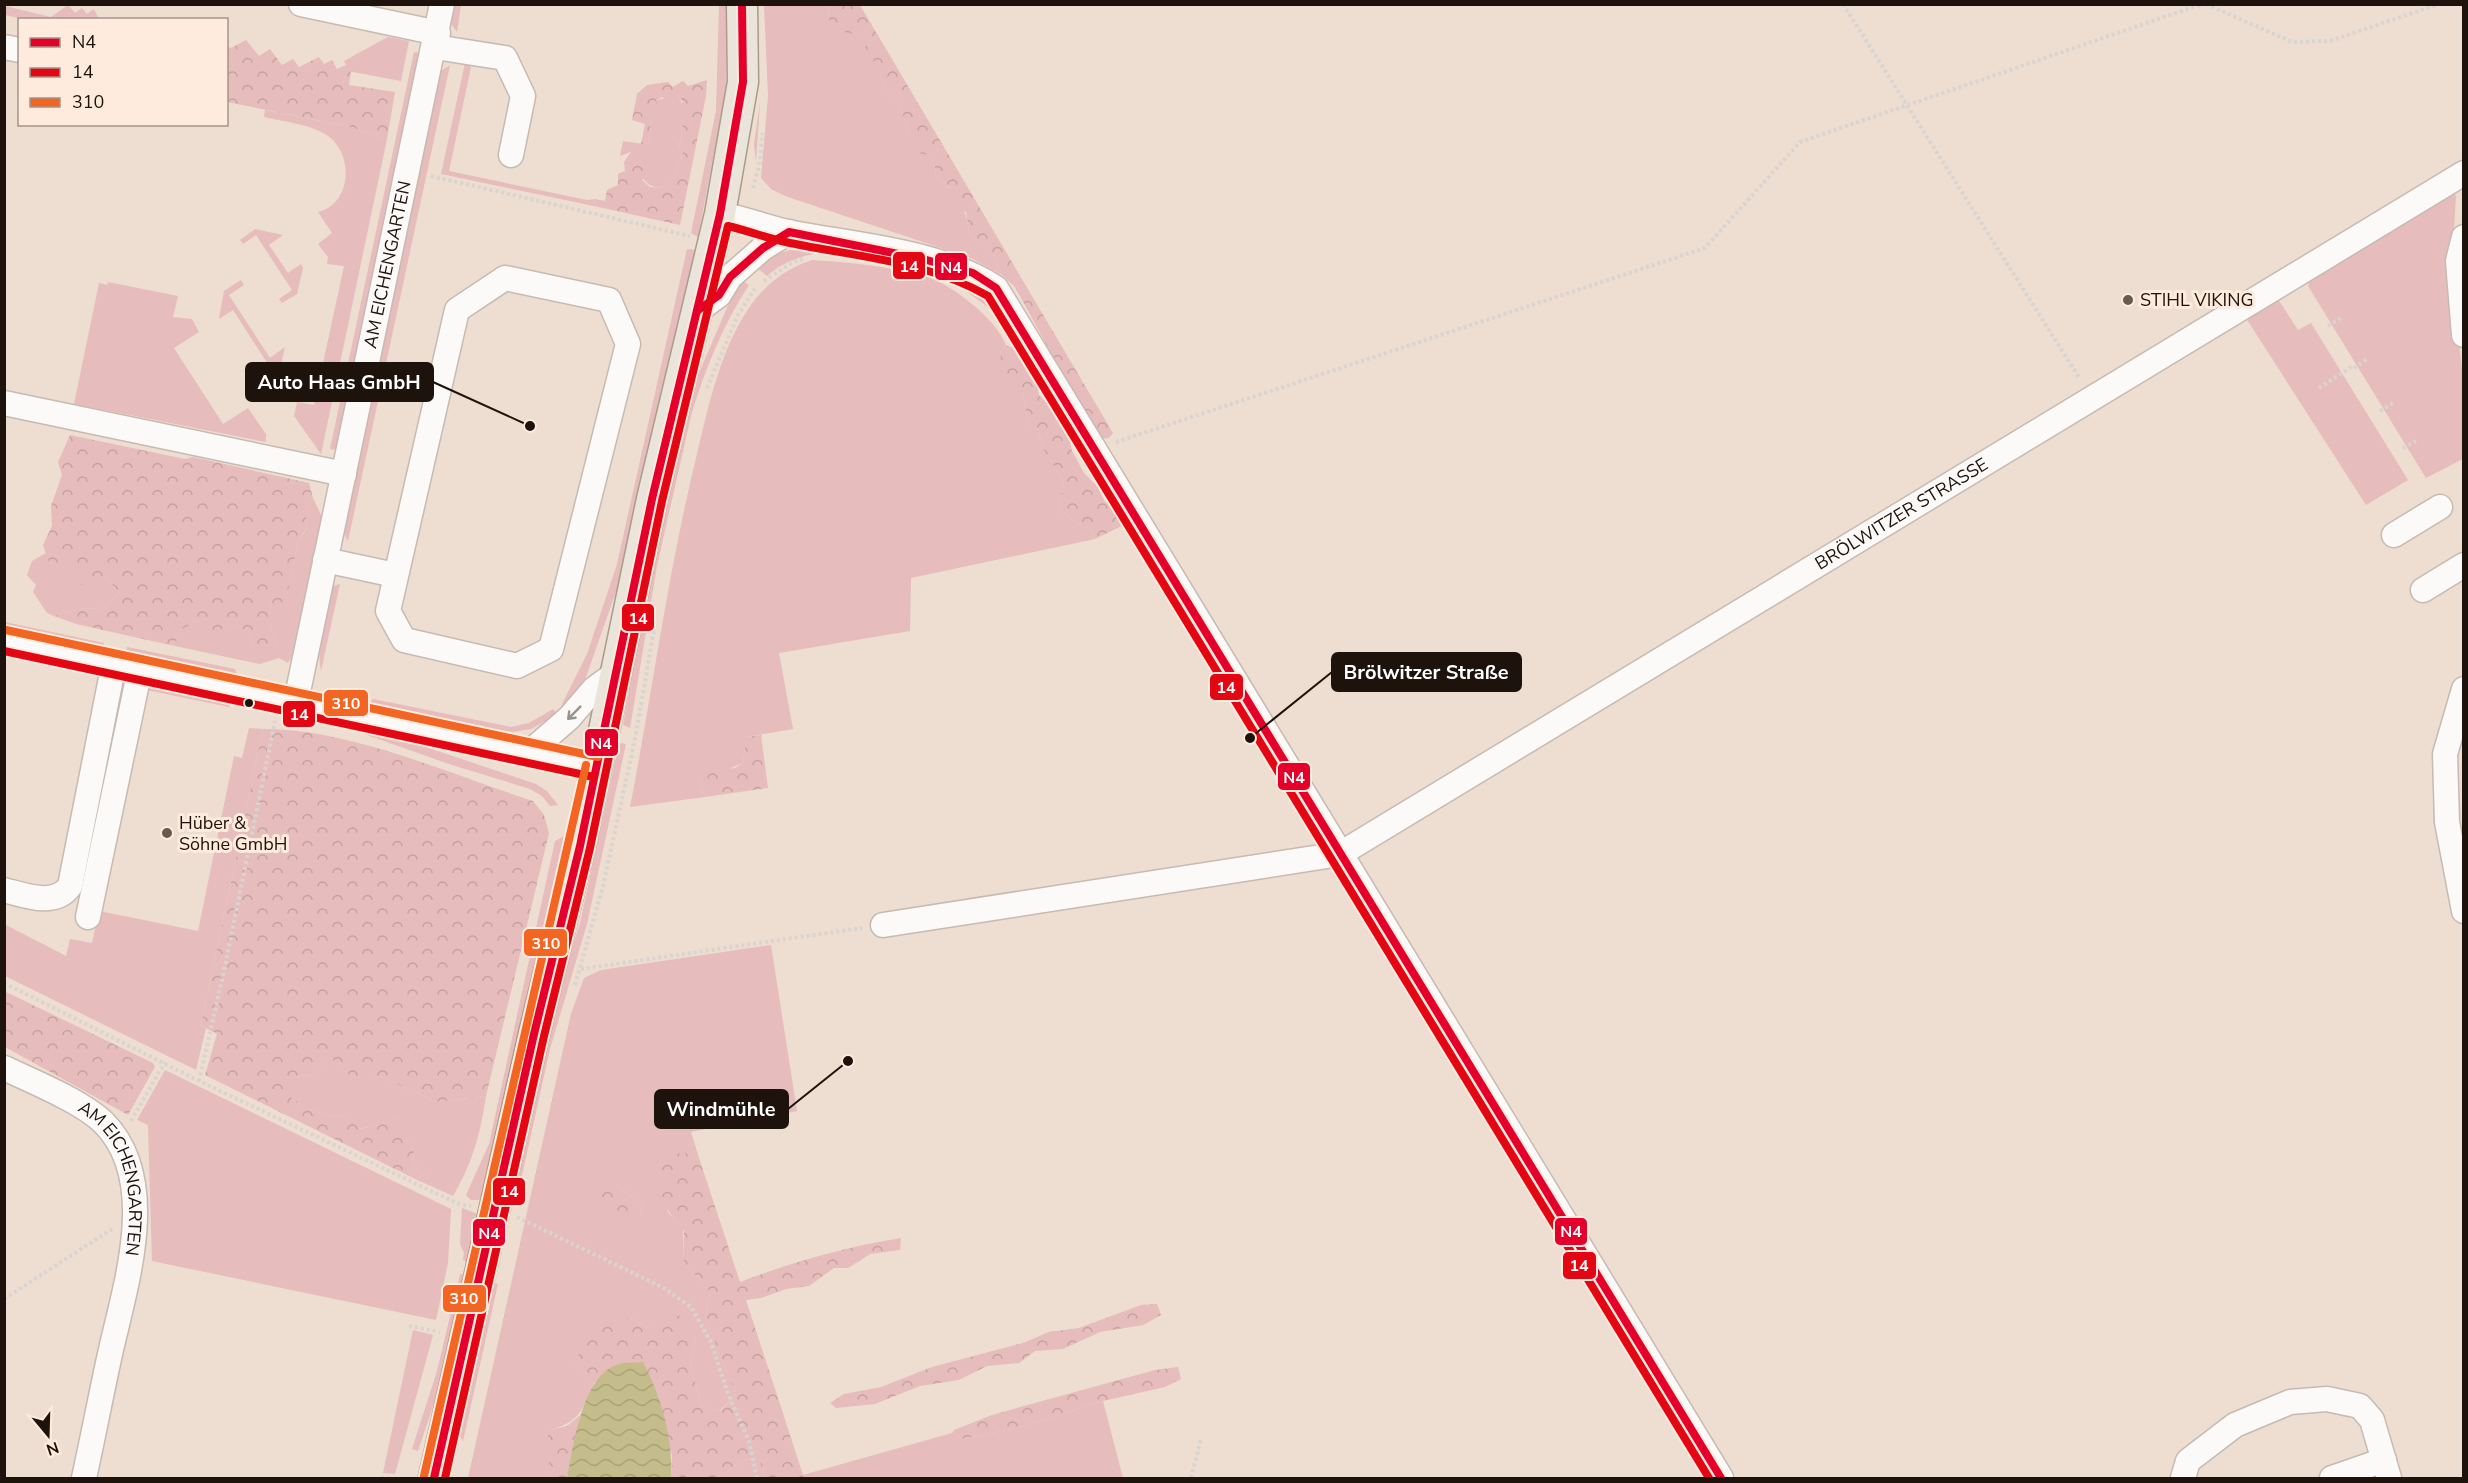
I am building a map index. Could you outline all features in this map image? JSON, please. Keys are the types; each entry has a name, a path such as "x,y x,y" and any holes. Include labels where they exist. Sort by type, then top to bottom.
{"main road":[{"path":"434,1479 596,767 654,487 712,250 733,152 743,82 742,4"}],"street":[{"path":"301,4 362,11 436,40 505,58 523,96 511,155"},
{"name":"AM EICHENGARTEN","path":"288,699 325,560 442,4"},
{"name":"BRÖLWITZER STRASSE","path":"1340,854 2463,173"},
{"path":"720,214 789,232 923,259 973,273 996,288 1013,313 1093,451 1721,1479"},
{"path":"697,311 719,295 730,277 763,248 789,232"},
{"path":"2463,237 2458,261 2463,335"},
{"path":"505,278 609,300 628,344 551,649 517,666 404,640 388,611 395,575 457,310 505,278"},
{"path":"4,403 344,474"},
{"path":"2394,535 2440,507"},
{"path":"325,560 395,575"},
{"path":"2423,590 2463,565"},
{"path":"4,640 531,751 596,767"},
{"path":"4,890 53,900 64,895 70,886 114,663"},
{"path":"88,917 140,669"},
{"path":"531,751 570,718 594,689 616,673"},
{"path":"2463,689 2445,754 2447,822 2463,911"},
{"path":"883,925 1340,854"},
{"name":"AM EICHENGARTEN","path":"4,1068 56,1094 103,1122 119,1144 129,1175 135,1214 135,1244 84,1479"},
{"path":"2183,1479 2188,1461 2235,1425 2290,1402 2327,1399 2360,1406 2372,1420 2386,1469 2332,1479"}],"path":[{"path":"1842,4 2092,398"},
{"path":"1093,451 1132,435 1705,248 1800,142 1904,104 2204,4 2292,42 2330,41 2439,4"},
{"path":"431,176 687,234 712,250"},
{"path":"703,399 738,315 753,291 775,272 793,262 813,257"},
{"path":"2328,326 2342,317"},
{"path":"2319,388 2367,359"},
{"path":"2380,411 2393,403"},
{"path":"2403,448 2416,441"},
{"path":"573,990 581,969 603,886 635,739 656,615"},
{"path":"199,1081 288,699"},
{"path":"581,969 883,925"},
{"path":"4,983 199,1081 459,1204"},
{"path":"119,1144 165,1062"},
{"path":"523,1207 521,1218 664,1288 691,1307 711,1342 749,1441 757,1479"},
{"path":"4,1299 135,1214"},
{"path":"409,1326 441,1333"},
{"path":"1191,1479 1201,1439"},
{"path":"381,1479 392,1479"}],"green space":[{"path":"68,5 75,13 82,8 87,14 94,9 98,18 18,18 5,15 5,6 51,17"},
{"path":"454,5 461,5 457,32 451,24"},
{"path":"719,5 727,5 726,89 698,237 691,233 716,111"},
{"path":"764,5 828,5 829,24 861,32 868,37 885,88 900,103 908,133 933,156 936,176 950,188 963,207 969,232 993,254 1002,275 971,258 785,196 771,189 761,178 768,96"},
{"path":"828,5 860,5 1113,433 1109,438 1098,439 1015,287 1002,275 993,254 969,232 966,212 950,203 950,188 936,176 933,156 919,153 908,133 900,103 885,88 876,63 863,55 868,37 861,32 849,34 829,24"},
{"path":"388,37 409,41 401,81 337,69 346,65 344,61"},
{"path":"246,40 259,56 270,49 282,65 293,59 299,67 319,57 324,64 332,60 337,69 351,71 349,85 395,92 387,139 351,127 228,102 228,47 231,48"},
{"path":"414,52 422,53 337,450 330,449"},
{"path":"465,63 471,67 449,171 587,200 595,199 594,206 441,174"},
{"path":"450,65 348,541 343,532 441,71"},
{"path":"707,80 706,96 680,225 594,206 595,199 605,201 607,190 618,185 618,174 625,171 624,162 631,152 641,154 639,166 648,171 642,180 650,187 661,188 674,177 683,153 679,147 683,124 674,120 675,110 683,102 678,95 671,101 662,97 656,100 658,109 651,119 649,146 641,144 645,124 632,120 637,94 647,85 668,82 673,87 683,81 688,86"},
{"path":"678,95 684,114 679,147 683,153 674,177 661,188 654,187 644,180 631,152 620,156 623,141 649,145 651,119 656,100"},
{"path":"760,102 756,162 754,144"},
{"path":"265,110 351,127 387,139 321,454 294,416 297,402 314,405 344,266 327,264 328,257 318,244 332,233 318,212 329,207 338,199 346,178 345,166 342,154 328,136 306,126 264,117"},
{"path":"2449,187 2456,196 2451,276 2463,377 2463,459 2426,478 2308,286 2315,268"},
{"path":"255,229 283,235 269,245 288,273 301,264 303,268 297,294 282,303 279,299 292,290 256,235 243,244 240,240"},
{"path":"809,247 835,251 799,258 782,265 767,276 756,267 781,253"},
{"path":"687,249 695,250 625,566 586,677 566,709 562,704 587,654 617,564"},
{"path":"812,260 900,270 927,277 961,295 984,315 994,325 1006,345 1000,353 1023,393 1028,423 1038,429 1043,449 1063,480 1060,510 1077,524 1091,529 1095,539 911,578 910,631 779,653 793,729 746,737 743,763 700,781 705,797 630,807 669,586 687,498 717,376 741,321 757,297 778,277"},
{"path":"947,277 972,287 987,297 1004,319"},
{"path":"241,280 244,285 229,295 270,358 285,347 278,377 263,386 260,382 273,372 233,310 219,319 224,291"},
{"path":"743,281 749,285 715,349 691,416 657,566 630,728 623,725 651,565 690,394 732,296"},
{"path":"108,282 178,296 173,317 192,319 199,332 174,348 223,424 248,408 266,434 266,442 74,404 99,283 107,285"},
{"path":"2276,296 2298,330 2311,323 2408,480 2366,505 2244,315"},
{"path":"1006,345 1023,352 1035,374 1039,395 1057,414 1068,433 1072,451 1084,473 1097,486 1105,502 1118,505 1126,524 1095,539 1091,529 1077,524 1060,510 1063,480 1043,449 1038,429 1028,423 1023,393 1005,381 1000,353"},
{"path":"70,435 185,459 193,457 309,483 313,498 306,515 307,527 298,541 286,602 272,603 270,624 277,644 271,655 259,656 253,649 250,634 237,625 215,631 197,621 180,630 178,640 170,645 76,624 54,616 77,609 103,608 119,593 106,577 81,585 74,570 49,563 43,545 52,526 51,506 62,475 58,462"},
{"path":"313,498 323,519 292,657 288,663 279,658 260,664 170,645 178,640 179,630 197,621 215,630 237,625 250,634 253,649 277,644 270,624 272,603 286,601 298,541 307,528 306,515"},
{"path":"46,553 49,563 106,577 119,593 103,608 77,609 54,616 47,613 33,592 36,585 27,575 32,561"},
{"path":"340,584 321,671 319,650 323,617 333,586"},
{"path":"5,622 104,643 103,649 5,628"},
{"path":"127,647 235,669 237,674 234,678 126,654"},
{"path":"146,682 231,699 229,707 142,689"},
{"path":"373,699 511,727 529,723 553,709 558,714 531,729 512,732 368,705"},
{"path":"366,727 536,784 547,791 558,805 550,806 542,796 530,789 364,734"},
{"path":"249,728 263,729 201,1025 206,1028 196,1070 5,976 4,924 66,956 70,939 92,943 99,911 198,931 234,756 242,758"},
{"path":"263,729 330,736 400,755 533,801 544,815 549,833 486,1096 436,1102 380,1076 357,1082 330,1057 314,1075 285,1078 285,1093 293,1099 322,1114 349,1117 359,1129 380,1125 397,1118 406,1126 405,1138 414,1150 413,1165 425,1174 415,1179 205,1075 217,1034 201,1025"},
{"path":"761,735 768,788 705,797 700,781 707,771 735,768 743,763 746,737"},
{"path":"619,743 626,744 587,924 550,1049 515,1207 508,1207 556,996 580,923"},
{"path":"566,835 484,1200 471,1200 466,1195 489,1144 555,841"},
{"path":"771,945 797,1111 691,1132 700,1161 693,1153 667,1211 683,1229 684,1262 710,1292 705,1317 736,1395 719,1411 702,1407 690,1362 696,1338 650,1328 629,1318 574,1361 594,1383 579,1414 568,1423 550,1430 554,1470 550,1478 468,1478 571,1014 584,978 601,970","holes":["615,1183 642,1205 640,1216"]},
{"path":"4,991 153,1063 155,1067 128,1115 5,1047"},
{"path":"330,1057 357,1081 380,1076 436,1102 486,1096 475,1148 466,1172 453,1196 415,1179 425,1174 413,1165 414,1150 405,1138 397,1118 380,1125 358,1129 349,1117 331,1116 315,1111 284,1093 285,1078 314,1075"},
{"path":"165,1070 451,1209 448,1263 436,1320 152,1261 148,1125 137,1120"},
{"path":"693,1153 700,1161 740,1282 819,1256 901,1238 900,1250 870,1254 848,1268 834,1268 809,1286 786,1289 761,1298 746,1300 804,1478 765,1478 759,1459 744,1460 717,1478 671,1478 672,1454 618,1364 594,1383 574,1361 603,1322 629,1318 650,1328 681,1315 696,1338 690,1362 702,1407 720,1411 736,1395 705,1317 710,1292 684,1262 684,1231 665,1204 659,1186 663,1154"},
{"path":"615,1183 642,1205 640,1216 628,1222 612,1219 601,1202 602,1188"},
{"path":"462,1208 480,1215 470,1263 463,1260 464,1253 460,1244"},
{"path":"460,1274 467,1276 438,1391 418,1451 412,1449 437,1371"},
{"path":"491,1282 498,1284 463,1441 457,1432"},
{"path":"1157,1304 1161,1315 1143,1325 1100,1332 1063,1349 1035,1351 1019,1363 987,1366 959,1380 920,1386 875,1404 836,1408 830,1403 844,1394 881,1387 932,1367 1023,1343 1049,1332 1079,1328 1141,1305"},
{"path":"413,1330 433,1335 395,1474 383,1473"},
{"path":"1178,1367 1181,1379 1165,1387 1103,1401 1016,1428 962,1439 952,1433 954,1430 992,1415 1155,1370"},
{"path":"1103,1401 1123,1478 804,1478 803,1475 952,1433 962,1439 1016,1428"},
{"path":"580,1415 567,1478 550,1478 554,1470 541,1452 550,1430 567,1426"},
{"path":"759,1459 765,1478 717,1478 744,1460"}],"water":[{"path":"643,1362 656,1390 665,1418 670,1448 671,1478 567,1478 581,1413 596,1382 606,1371 619,1364"}],"transit line":[{"name":"N4","path":"434,1478 534,1034 580,846 652,499 720,214 743,82 742,4"},
{"name":"14","path":"445,1478 544,1036 590,848 662,501 728,226 782,241 916,268 965,284 988,296 1709,1478"},
{"name":"N4","path":"697,311 719,295 730,277 763,248 789,232 923,259 973,273 996,288 1721,1478"},
{"name":"310","path":"6,630 598,757"},
{"name":"14","path":"4,651 594,777"},
{"name":"310","path":"424,1476 586,765"}],"place":[{"name":"STIHL VIKING","path":"2128,300"},
{"name":"Auto Haas GmbH","path":"530,426"},
{"name":"Brölwitzer Straße","path":"1250,738"},
{"name":"Hüber & Söhne GmbH","path":"167,833"},
{"name":"Windmühle","path":"848,1061"}]}
